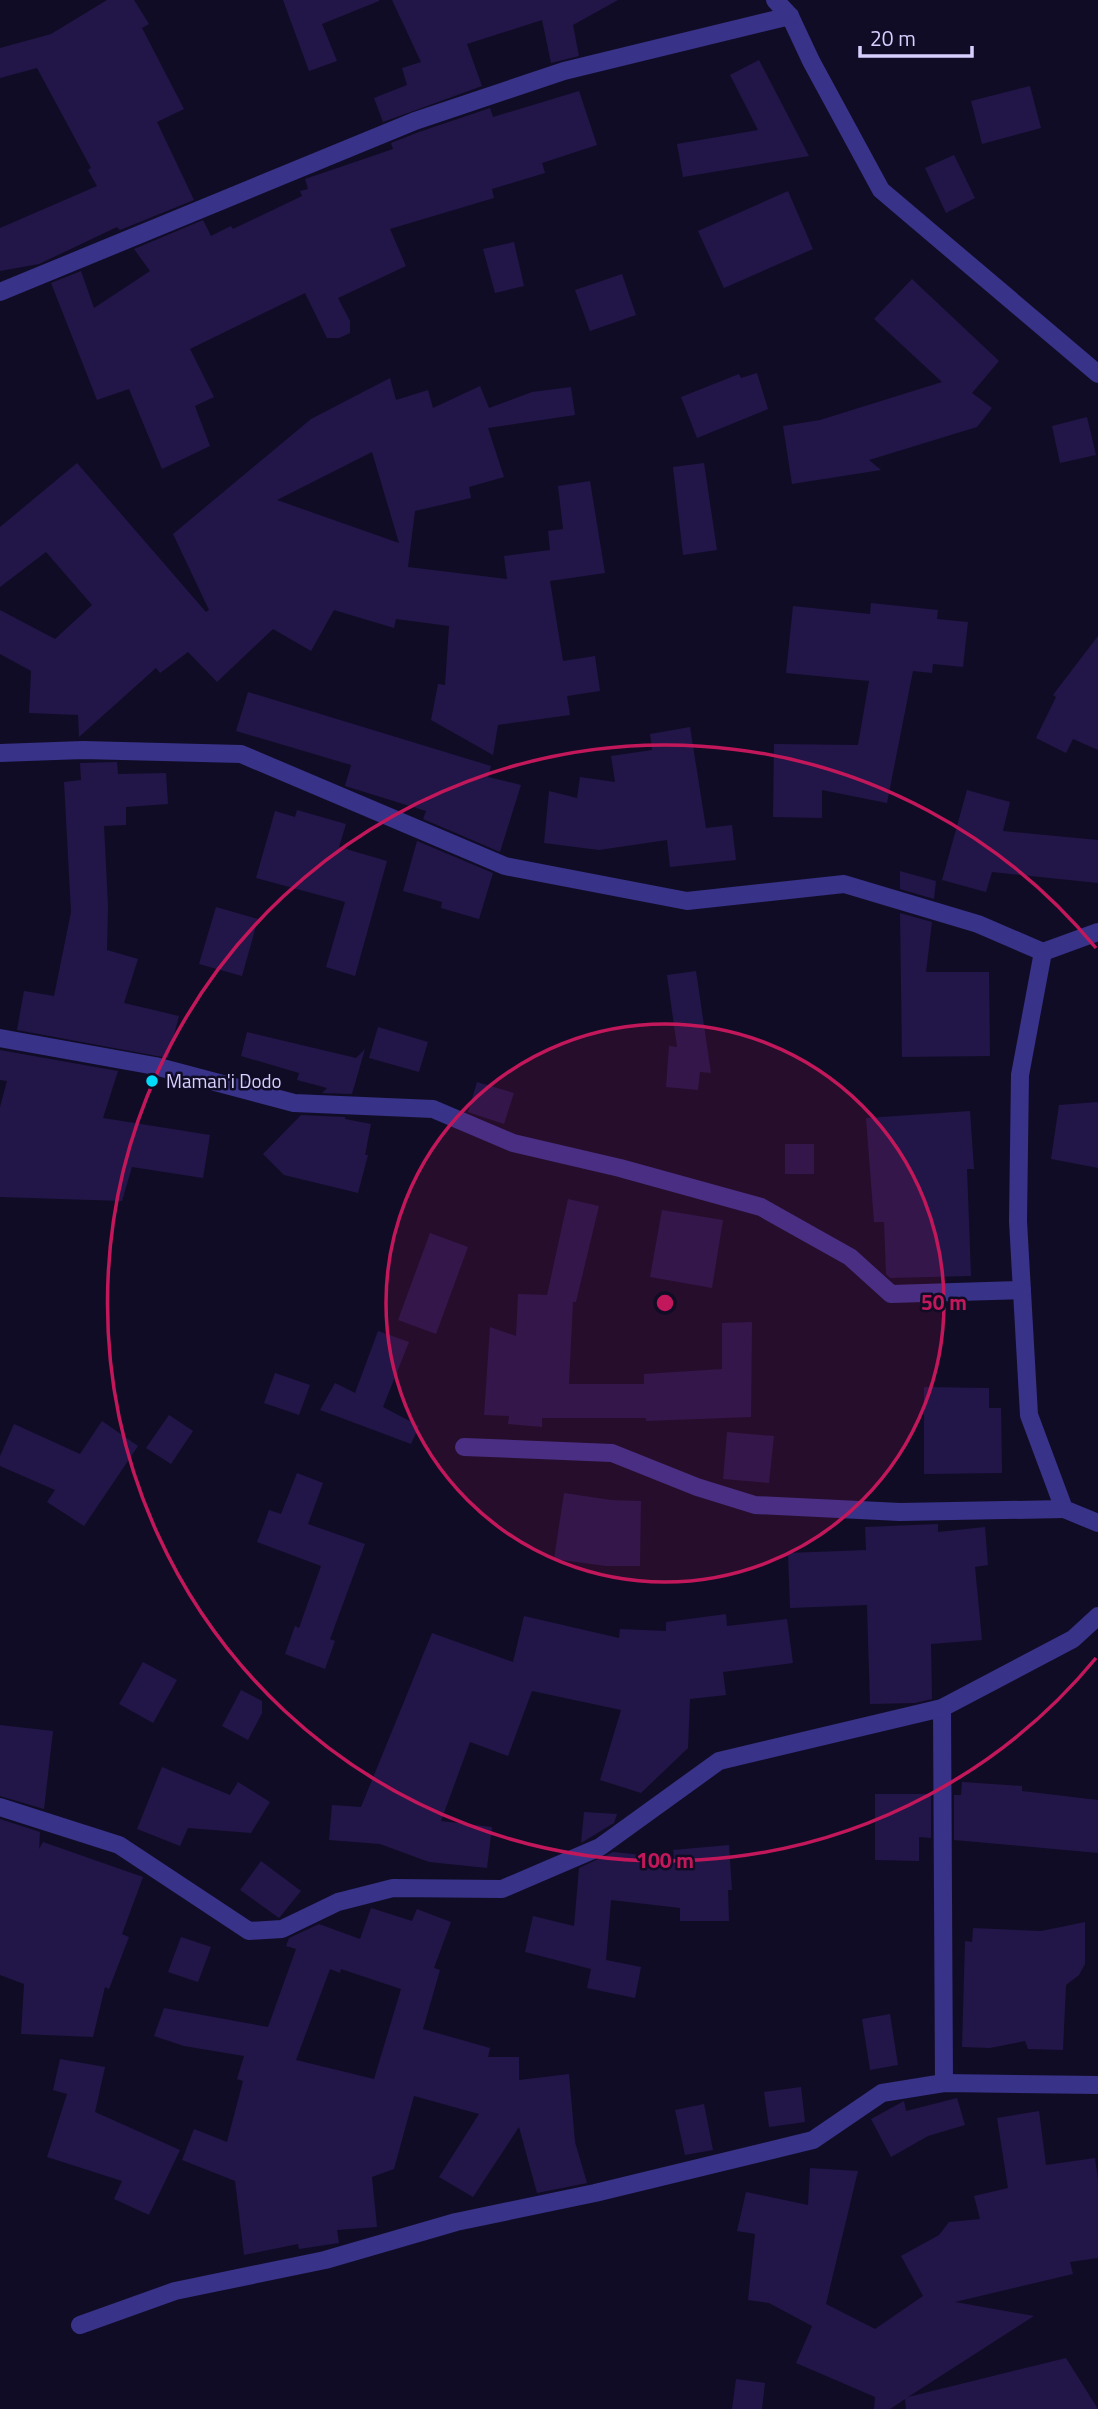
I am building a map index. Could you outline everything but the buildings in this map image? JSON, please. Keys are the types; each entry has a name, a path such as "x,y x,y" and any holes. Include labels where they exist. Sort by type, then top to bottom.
{"street":[{"path":"775,0 790,16 811,61 881,190 1098,374"},
{"path":"0,292 415,121 564,71 790,16"},
{"path":"0,753 83,750 241,754 505,866 687,901 844,884 978,924 1043,952 1098,932"},
{"path":"1043,952 1020,1074 1018,1221 1029,1415 1064,1509"},
{"path":"0,1038 155,1066 294,1103 433,1109 513,1143 620,1168 761,1207 850,1257 891,1294 1022,1290"},
{"path":"464,1447 612,1453 697,1487 755,1505 900,1512 1064,1509 1098,1523"},
{"path":"0,1807 119,1845 249,1931 282,1929 338,1902 393,1888 502,1889 600,1847 719,1761 942,1708 1073,1639 1098,1616"},
{"path":"942,1708 944,2083"},
{"path":"80,2325 175,2291 325,2260 456,2222 595,2193 813,2140 882,2093 944,2083 1098,2085"}],"place":[{"name":"Maman'i Dodo","path":"152,1081"}]}
